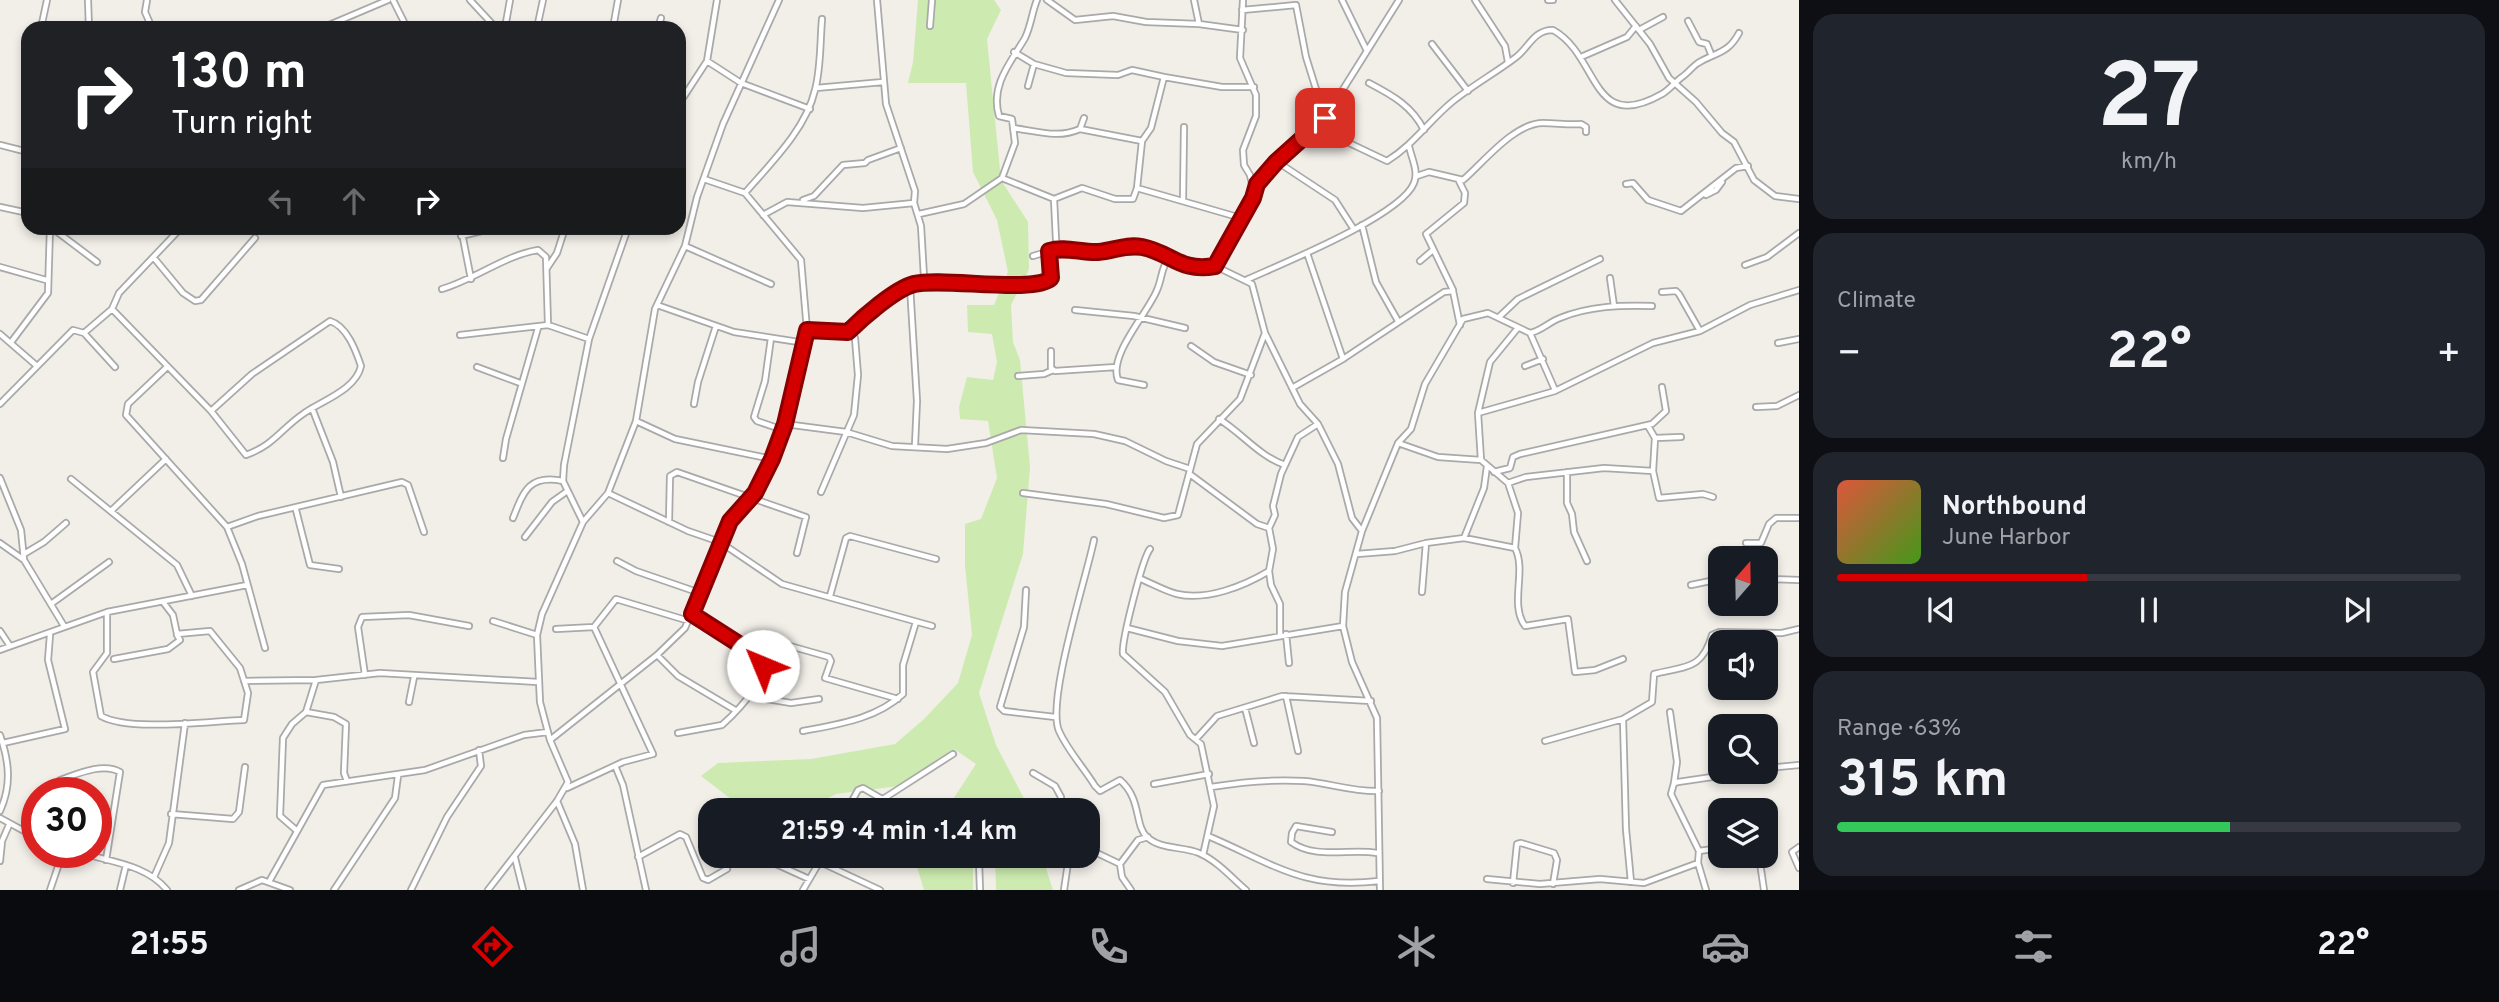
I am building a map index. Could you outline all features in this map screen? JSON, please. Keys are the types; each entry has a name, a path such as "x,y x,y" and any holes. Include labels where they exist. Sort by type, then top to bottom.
{"street":[{"path":"42,21 47,0"},
{"path":"88,0 89,21"},
{"path":"147,0 145,12 149,21"},
{"path":"339,21 391,0 403,21"},
{"path":"470,0 490,21"},
{"path":"506,21 510,0"},
{"path":"539,21 544,0"},
{"path":"614,21 618,0"},
{"path":"686,93 707,61 717,0"},
{"path":"566,789 567,776 550,740 540,702 537,635 542,614 583,522 608,493 636,421 657,305 685,246 704,179 741,83 779,0"},
{"path":"848,332 863,318 924,278 919,214 914,203 915,191 886,104 877,0"},
{"path":"930,26 932,0"},
{"path":"919,214 964,204 1002,178 1015,143 1012,119 999,116 996,106 1003,69 1026,36 1037,0"},
{"path":"1047,0 1075,20 1113,16 1146,22 1199,23 1243,30"},
{"path":"1194,0 1199,23"},
{"path":"1242,0 1240,58 1254,87 1256,116 1244,150 1244,165 1250,175 1254,194"},
{"path":"1342,0 1368,52"},
{"path":"1215,266 1257,184 1276,162 1323,120 1399,0"},
{"path":"1475,0 1505,46 1508,62"},
{"path":"1615,0 1638,28 1674,83 1734,142 1748,166 1748,172 1768,193 1799,199"},
{"path":"1242,10 1296,3 1306,57 1323,120 1345,141 1387,161 1409,146 1468,91 1516,57 1527,43 1549,30 1558,32 1589,66 1596,86 1612,104 1633,107 1663,94 1708,58 1730,47 1739,33"},
{"path":"1581,57 1627,37 1638,28 1663,17"},
{"path":"745,192 776,157 810,109 816,88 822,19"},
{"path":"1688,21 1699,41 1707,44 1708,58"},
{"path":"1432,44 1468,91"},
{"path":"1014,52 1034,64 1082,76 1118,75 1132,70 1222,87 1254,87"},
{"path":"707,61 741,83 810,109"},
{"path":"1028,86 1034,64"},
{"path":"1002,178 1054,199 1082,188 1115,199 1133,199 1137,188 1142,141 1151,128 1164,77"},
{"path":"816,88 883,82"},
{"path":"1369,83 1400,100 1416,115 1424,130"},
{"path":"1080,129 1084,118"},
{"path":"1416,177 1429,172 1463,180 1486,156 1519,132 1535,125 1581,124 1587,127 1586,132"},
{"path":"1183,200 1184,127"},
{"path":"1013,128 1034,130 1047,135 1080,129 1142,141"},
{"path":"0,145 21,150"},
{"path":"1246,280 1307,253 1353,228 1376,220 1413,186 1416,177 1409,146"},
{"path":"799,202 814,196 844,165 865,163 901,148"},
{"path":"1276,162 1335,200 1353,228"},
{"path":"1626,184 1633,183 1648,200 1681,211 1716,190 1724,178 1738,166 1748,166"},
{"path":"550,740 657,655 689,621 720,542 733,517 752,498 772,459 784,427 807,330 801,260 745,192 704,179"},
{"path":"1459,180 1465,193 1464,203 1426,234 1453,290 1460,325"},
{"path":"1137,188 1241,218"},
{"path":"1054,199 1056,240 1060,248"},
{"path":"763,215 787,202 863,208 914,203"},
{"path":"0,207 21,212"},
{"path":"1362,225 1376,282 1398,321"},
{"path":"1745,265 1768,257 1799,233"},
{"path":"12,341 48,293 46,280 50,235"},
{"path":"60,235 97,262"},
{"path":"83,333 112,309 119,293 175,235"},
{"path":"465,235 461,236 471,279"},
{"path":"547,268 554,259 563,235"},
{"path":"583,522 566,492 563,481 575,402 589,339 626,235"},
{"path":"154,258 183,293 195,301 201,300 255,238"},
{"path":"1033,256 1060,248 1097,252 1127,245 1148,249 1186,266 1215,266 1252,284 1265,332 1300,404 1318,424 1338,464 1352,518 1362,531"},
{"path":"685,246 771,284"},
{"path":"442,289 471,279 505,259 532,251 538,250 546,257 554,259"},
{"path":"1420,261 1433,250"},
{"path":"916,283 986,282 1011,287 1044,283 1051,278 1049,251"},
{"path":"1307,253 1343,359"},
{"path":"546,257 548,325"},
{"path":"1144,385 1118,380 1116,367 1134,326 1158,289 1163,267 1168,259"},
{"path":"1499,317 1518,299 1600,259"},
{"path":"0,267 46,280"},
{"path":"1610,278 1614,306"},
{"path":"910,286 916,401 915,445"},
{"path":"1292,388 1343,359 1444,292 1453,290"},
{"path":"1662,292 1676,290 1700,331"},
{"path":"1478,414 1555,391 1653,343 1700,331 1749,305 1799,290"},
{"path":"1380,890 1377,853 1377,718 1352,662 1343,626 1345,592 1362,531 1398,443 1410,429 1425,384 1463,319 1481,313 1499,317 1517,329 1530,333 1562,317 1629,303 1652,306"},
{"path":"657,305 716,326 805,343"},
{"path":"112,309 166,368 211,411 246,455 275,441 312,408 351,383 360,373 361,366 354,348 335,322 324,324 252,374 211,411"},
{"path":"1075,310 1140,318 1185,328"},
{"path":"460,335 548,325 589,339"},
{"path":"694,404 698,382 716,326"},
{"path":"503,458 520,383 538,328"},
{"path":"1481,460 1478,414 1490,362 1517,329"},
{"path":"0,404 73,330 83,333 115,367"},
{"path":"807,330 848,332 855,338 858,374 854,415 821,492"},
{"path":"1023,493 1106,505 1164,518 1178,515 1198,444 1240,399 1265,332"},
{"path":"1530,333 1555,391"},
{"path":"0,334 12,341 37,366"},
{"path":"771,338 765,381 754,417 757,421 784,427 846,432 892,446 915,445 947,449 986,443 1021,430 1094,434 1125,441 1190,472 1257,524 1269,528"},
{"path":"1778,343 1799,338"},
{"path":"1191,346 1214,362 1251,375"},
{"path":"1051,351 1053,369"},
{"path":"1525,366 1543,359"},
{"path":"477,367 520,383"},
{"path":"1018,376 1044,374 1053,369 1116,367"},
{"path":"166,368 134,397 125,411 130,422 227,527 265,648"},
{"path":"1494,472 1510,468 1513,457 1520,454 1648,425 1666,411 1662,387"},
{"path":"1756,407 1777,406 1799,395"},
{"path":"312,408 333,462 341,497"},
{"path":"1219,419 1242,434 1269,459 1285,465"},
{"path":"636,421 675,439 772,459"},
{"path":"1289,663 1280,604 1271,585 1269,570 1273,549 1269,528 1275,515 1273,506 1285,465 1298,437 1318,424"},
{"path":"1648,425 1655,438 1653,471 1659,498 1703,494 1713,497"},
{"path":"1655,438 1681,437"},
{"path":"1398,443 1438,457 1481,460 1508,483 1518,513 1515,548 1520,563 1518,590 1521,621 1525,626 1568,619 1575,672 1595,670 1623,659"},
{"path":"111,511 166,459"},
{"path":"1464,538 1484,488 1487,466"},
{"path":"1508,483 1526,477 1604,468 1653,471"},
{"path":"1567,472 1567,503 1572,514 1574,532 1587,561"},
{"path":"669,522 672,473 711,482 806,517 797,553"},
{"path":"0,478 21,530 24,557 64,626"},
{"path":"513,518 523,494 533,483 545,478 563,481"},
{"path":"71,479 177,565 192,596"},
{"path":"227,527 258,516 296,510 402,482 408,485 424,532"},
{"path":"525,537 552,502 566,492"},
{"path":"608,493 669,522 720,542 782,583 932,626"},
{"path":"296,510 310,565 339,569"},
{"path":"1746,543 1762,543 1769,524 1776,518 1799,517"},
{"path":"24,557 65,523"},
{"path":"830,596 845,538 850,536 936,559"},
{"path":"1357,554 1395,551 1426,543 1464,538 1515,548"},
{"path":"1094,540 1063,663 1055,718 1059,731 1100,791 1120,779 1128,788 1138,805 1141,829 1148,837 1158,844 1203,855 1246,890"},
{"path":"0,543 24,557"},
{"path":"1422,592 1426,543"},
{"path":"1150,549 1145,554 1141,579 1133,596 1122,647 1126,659 1165,692 1190,735 1202,744 1214,806 1203,855"},
{"path":"617,561 636,571 700,593"},
{"path":"51,604 110,562"},
{"path":"1141,579 1173,593 1192,595 1226,590 1269,570"},
{"path":"1778,579 1799,580"},
{"path":"1691,586 1708,582"},
{"path":"0,650 107,612 247,585"},
{"path":"1027,590 1024,627 1000,707 1004,711 1055,718"},
{"path":"555,629 594,627 616,599 689,621"},
{"path":"114,659 168,649 180,640 173,615 163,603"},
{"path":"107,612 107,653 93,672 101,716 121,722 244,720 248,693 240,668 215,635 203,630 177,634"},
{"path":"692,614 742,646 761,649 790,646 829,657 831,661 825,678 898,699"},
{"path":"365,674 358,627 362,617 409,615 469,626"},
{"path":"493,621 537,635"},
{"path":"803,731 841,724 885,710 904,694 903,665 916,622"},
{"path":"1127,628 1178,642 1222,646 1343,626"},
{"path":"488,890 566,789 616,768 623,762 653,754 594,627"},
{"path":"1545,741 1623,719 1652,702 1654,674 1698,663 1705,656 1712,635 1719,632 1782,634 1799,629"},
{"path":"0,631 10,646"},
{"path":"3,743 65,729 48,660 51,634"},
{"path":"678,733 722,724 749,696 761,675 764,657 761,649"},
{"path":"657,655 678,676 734,710"},
{"path":"244,681 316,680 365,674 538,682"},
{"path":"409,702 414,677"},
{"path":"296,830 280,816 283,738 292,724 306,712 316,680"},
{"path":"749,696 791,703 819,699"},
{"path":"1196,739 1217,716 1286,696 1371,701"},
{"path":"1286,696 1298,751"},
{"path":"1245,708 1254,743"},
{"path":"306,712 334,718 346,724 344,773 347,781"},
{"path":"1670,712 1677,762 1671,794 1699,851 1698,863 1706,890"},
{"path":"1623,719 1626,829 1631,882"},
{"path":"154,877 169,844 185,723"},
{"path":"270,880 323,785 398,776 436,767 524,735 548,732"},
{"path":"0,735 7,754 9,783 0,811"},
{"path":"411,890 430,846 481,766 479,750"},
{"path":"885,798 953,754"},
{"path":"1778,767 1799,765"},
{"path":"171,814 233,819 239,813 246,767"},
{"path":"616,768 623,785 646,890"},
{"path":"70,777 98,769 114,769 120,772 112,822"},
{"path":"334,783 344,773"},
{"path":"1033,774 1055,786 1061,798"},
{"path":"1154,784 1209,774"},
{"path":"334,890 395,798 398,776"},
{"path":"1674,783 1708,778"},
{"path":"1211,786 1249,781 1303,781 1364,792 1379,791"},
{"path":"854,798 860,788 881,798"},
{"path":"557,801 575,844 583,890"},
{"path":"0,818 21,831"},
{"path":"0,861 2,841 9,825"},
{"path":"1332,832 1296,826 1291,842 1304,848 1343,854 1364,850 1377,853"},
{"path":"638,857 680,834 685,837 703,878 708,880 727,869"},
{"path":"1208,836 1269,868 1315,883 1360,885 1380,881"},
{"path":"1131,890 1122,877 1120,864 1138,840 1148,837"},
{"path":"1513,883 1517,844 1521,843 1554,853 1558,860 1553,884"},
{"path":"1799,847 1792,852 1799,868"},
{"path":"1699,851 1708,850"},
{"path":"1100,854 1120,864"},
{"path":"514,857 523,890"},
{"path":"112,862 154,877 165,889"},
{"path":"1487,879 1513,883 1553,884 1600,879 1644,883 1698,863"},
{"path":"120,890 126,865"},
{"path":"50,890 58,868"},
{"path":"785,868 809,879"},
{"path":"803,890 816,868"},
{"path":"833,868 880,890"},
{"path":"979,868 979,890"},
{"path":"1064,890 1067,868"},
{"path":"1760,868 1763,890"},
{"path":"239,890 262,880 270,880 290,890"}],"green space":[{"path":"918,0 994,0 1001,10 987,39 1001,180 1028,222 1029,269 1011,305 1013,342 1020,360 1030,467 1023,554 979,693 996,745 1024,798 954,798 976,764 954,749 907,785 836,794 828,798 730,798 701,776 718,763 811,759 895,744 924,719 958,683 972,635 965,566 965,524 981,519 997,478 988,421 960,419 959,407 967,377 993,380 997,362 992,334 968,332 967,305 994,305 1008,272 997,220 973,172 966,83 908,83 913,62"},
{"path":"917,868 973,868 973,890 924,890"},
{"path":"995,868 1046,868 1053,890 996,890"}],"route":[{"path":"763,666 761,649 742,646 692,614 730,521 752,498 772,459 785,424 807,330 848,332 863,318 916,283 986,282 1011,287 1027,282 1044,283 1051,278 1049,251 1060,248 1097,252 1127,245 1143,247 1186,266 1215,266 1253,198 1257,184 1276,162 1325,118"}]}
